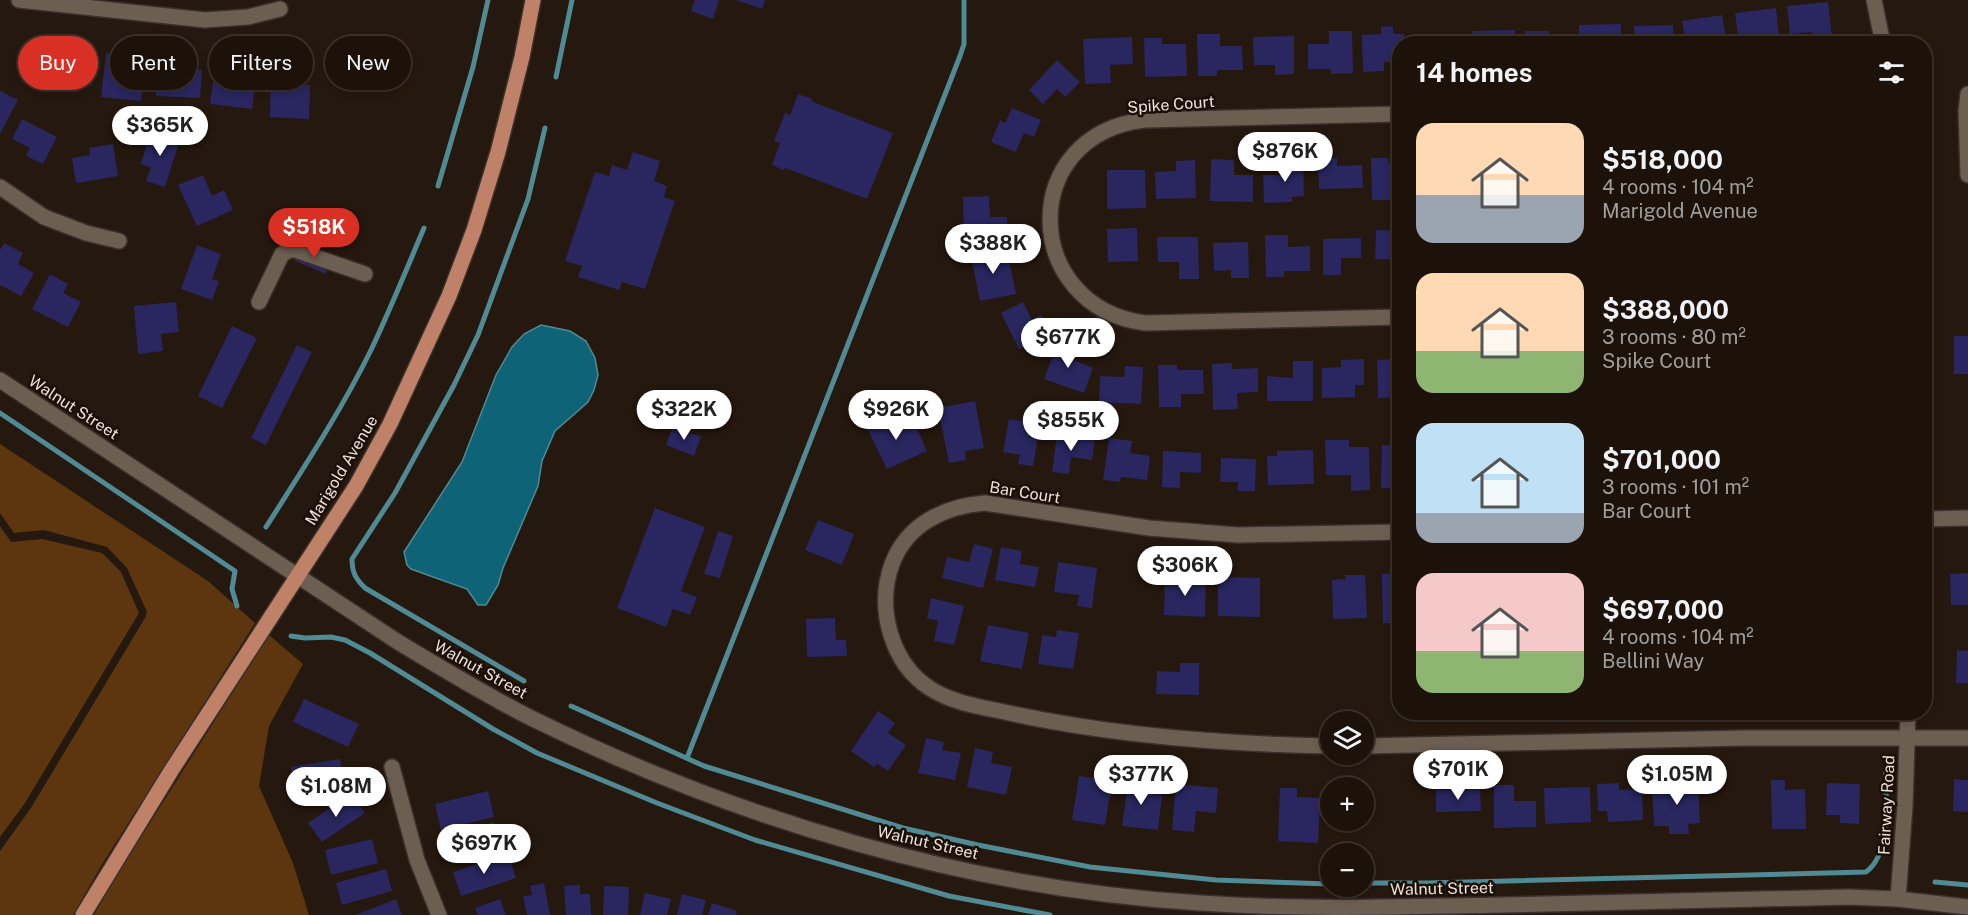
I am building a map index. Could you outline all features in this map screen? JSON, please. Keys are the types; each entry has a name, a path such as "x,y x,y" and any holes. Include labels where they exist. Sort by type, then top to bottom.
{"main road":[{"name":"Marigold Avenue","path":"83,915 296,576 356,486 421,361 474,230 498,152 520,67 533,0"}],"street":[{"path":"19,0 205,20 248,17 280,9"},
{"path":"1874,0 1881,36"},
{"path":"1968,94 1966,111 1968,175"},
{"name":"Spike Court","path":"1392,114 1145,120 1123,124 1101,133 1074,154 1057,183 1050,220 1053,244 1069,279 1091,303 1120,318 1145,323 1392,317"},
{"path":"0,186 54,222 119,241"},
{"path":"259,302 282,254 292,249 365,274"},
{"name":"Walnut Street","path":"0,380 296,576 460,680 590,746 732,803 798,826 887,852 1055,887 1151,899 1295,908 1838,898 1898,899 1968,907"},
{"name":"Bar Court","path":"1320,746 1187,739 1097,728 1028,717 947,698 915,676 903,661 894,644 885,600 892,565 911,535 928,521 945,510 985,502 1149,528 1238,535 1392,532"},
{"path":"1932,519 1968,518"},
{"name":"Fairway Road","path":"1898,899 1908,720"},
{"path":"1374,746 1908,736 1968,738"},
{"path":"392,767 417,860 439,915"}],"shaded area":[{"path":"0,444 208,581 255,623 101,866 73,915 0,915 0,851 31,808 147,612 127,568 107,547 44,530 14,533 0,513"},
{"path":"0,526 11,542 42,539 102,553 121,572 139,613 25,803 0,837"},
{"path":"269,635 303,664 269,726 259,786 293,863 309,915 94,915 115,878"}],"water":[{"path":"541,325 570,331 586,341 595,358 598,375 588,402 555,431 542,461 538,486 498,585 486,605 478,605 467,589 411,569 407,565 404,552 462,462 496,375 512,347 524,334"}],"building":[{"path":"695,0 719,0 713,19 691,11"},
{"path":"736,0 765,0 762,9"},
{"path":"1828,2 1832,36 1812,36 1812,32 1790,34 1787,6"},
{"path":"1776,8 1779,36 1738,36 1735,13"},
{"path":"1722,15 1726,36 1685,36 1682,21"},
{"path":"1621,24 1621,36 1579,36 1579,25"},
{"path":"1673,25 1673,36 1635,36 1634,26"},
{"path":"1393,26 1393,34 1404,34 1404,36 1392,36 1392,62 1384,62 1384,71 1363,72 1362,35 1381,34 1381,27"},
{"path":"1515,30 1515,36 1472,36 1472,31"},
{"path":"1329,31 1352,31 1353,73 1331,74 1331,69 1308,69 1308,44 1329,44"},
{"path":"1525,31 1549,31 1549,36 1525,36"},
{"path":"1197,34 1220,34 1220,46 1242,46 1243,70 1217,70 1217,76 1198,76"},
{"path":"1294,36 1294,74 1275,75 1275,65 1254,65 1253,37"},
{"path":"1132,37 1133,64 1110,65 1111,83 1085,84 1083,39"},
{"path":"1144,38 1162,38 1162,44 1186,44 1187,76 1145,77"},
{"path":"106,53 110,54 110,90 142,90 141,101 101,97"},
{"path":"1057,60 1080,82 1065,97 1057,89 1043,104 1029,90"},
{"path":"197,70 202,70 200,98 156,96 156,90 197,90"},
{"path":"212,90 254,90 252,109 210,104"},
{"path":"271,90 310,90 309,119 270,117"},
{"path":"0,91 18,100 0,134"},
{"path":"798,94 893,133 867,199 772,165 780,143 774,141 785,113 790,115"},
{"path":"1012,108 1041,120 1034,137 1024,133 1016,152 991,142 1000,120 1005,123"},
{"path":"22,119 57,137 43,164 26,156 30,148 12,139"},
{"path":"151,130 180,139 165,187 146,181 151,168 141,164"},
{"path":"113,144 118,176 76,183 72,158 90,155 89,148"},
{"path":"633,152 660,161 654,181 667,186 664,197 675,201 645,289 622,282 619,290 578,277 582,266 565,261 595,172 609,176 612,165 627,170"},
{"path":"1286,158 1303,158 1304,196 1292,197 1292,202 1264,203 1263,175 1287,175"},
{"path":"1337,158 1337,166 1362,165 1363,188 1319,189 1318,159"},
{"path":"1371,158 1388,158 1389,164 1392,164 1392,200 1372,200"},
{"path":"1211,159 1234,160 1234,175 1253,175 1253,202 1210,201"},
{"path":"1195,160 1196,198 1156,199 1155,172 1176,171 1176,161"},
{"path":"1107,170 1145,170 1146,208 1107,209"},
{"path":"203,175 212,196 224,190 233,210 197,226 178,185"},
{"path":"989,196 990,217 1007,217 1008,237 964,238 963,197"},
{"path":"1137,228 1138,261 1108,262 1107,229"},
{"path":"1376,230 1392,231 1392,259 1375,259"},
{"path":"1265,235 1288,235 1288,247 1310,246 1310,271 1284,271 1284,277 1266,277"},
{"path":"1157,237 1198,237 1199,279 1179,279 1179,262 1158,262"},
{"path":"1361,238 1361,258 1341,258 1341,275 1323,275 1323,239"},
{"path":"1248,242 1249,278 1231,278 1231,270 1214,271 1213,243"},
{"path":"4,243 23,253 18,264 34,273 21,296 0,285 0,250"},
{"path":"302,244 333,256 326,274 295,261"},
{"path":"197,245 221,254 212,279 219,281 212,300 181,289"},
{"path":"1007,250 1016,294 980,301 971,256"},
{"path":"50,274 68,284 63,293 81,302 68,327 32,309"},
{"path":"176,302 179,332 161,334 163,351 138,354 134,306"},
{"path":"1023,302 1032,320 1041,315 1050,332 1019,349 1001,313"},
{"path":"232,326 257,338 222,408 198,396"},
{"path":"1954,336 1968,336 1968,374 1954,374"},
{"path":"1059,340 1078,347 1073,360 1093,368 1084,393 1044,379"},
{"path":"297,345 312,352 266,445 251,438"},
{"path":"1364,359 1364,385 1355,385 1355,397 1322,398 1322,368 1341,367 1341,360"},
{"path":"1392,359 1392,397 1378,398 1377,360"},
{"path":"1293,361 1313,361 1313,401 1267,401 1267,376 1293,378"},
{"path":"1232,363 1232,369 1258,368 1258,392 1237,393 1238,409 1213,410 1212,364"},
{"path":"1158,365 1177,365 1177,370 1203,370 1204,394 1181,394 1181,407 1159,407"},
{"path":"1125,366 1143,367 1141,404 1099,402 1100,376 1124,377"},
{"path":"975,401 984,448 965,451 966,460 949,463 938,408"},
{"path":"887,416 892,427 912,418 927,451 887,469 866,426"},
{"path":"1009,419 1040,424 1033,466 1018,464 1020,455 1003,452"},
{"path":"673,426 701,437 694,456 666,445"},
{"path":"1057,434 1095,439 1092,460 1071,457 1069,474 1052,472"},
{"path":"1109,438 1132,441 1130,453 1150,456 1147,480 1121,477 1120,482 1103,480"},
{"path":"1325,440 1349,440 1349,447 1369,447 1370,490 1351,491 1351,475 1326,475"},
{"path":"1382,445 1392,446 1392,489 1381,488"},
{"path":"1313,450 1314,484 1268,485 1267,456 1277,456 1277,451"},
{"path":"1163,451 1201,453 1201,473 1180,472 1180,488 1162,487"},
{"path":"1221,458 1256,459 1255,491 1238,491 1238,482 1220,482"},
{"path":"655,508 705,527 681,591 697,597 690,615 673,609 666,627 617,608"},
{"path":"818,520 854,534 842,565 805,550"},
{"path":"718,531 733,536 720,578 704,574"},
{"path":"974,544 993,549 983,588 942,578 947,557 969,562"},
{"path":"1001,547 1022,551 1020,564 1039,567 1035,587 995,580"},
{"path":"1058,562 1097,568 1092,608 1077,606 1079,595 1054,592"},
{"path":"1968,573 1968,605 1951,605 1950,574"},
{"path":"1382,574 1392,574 1392,623 1383,623"},
{"path":"1345,575 1365,575 1367,618 1333,619 1332,580 1346,579"},
{"path":"1165,577 1206,579 1205,617 1164,615"},
{"path":"1218,577 1260,578 1260,617 1218,616"},
{"path":"931,598 964,606 954,645 934,641 938,621 927,618"},
{"path":"835,618 836,640 846,640 847,656 807,657 806,619"},
{"path":"988,625 1029,633 1022,669 980,661"},
{"path":"1057,630 1079,633 1073,669 1038,664 1042,635 1056,637"},
{"path":"1957,650 1968,651 1968,683 1956,683"},
{"path":"1180,663 1199,663 1199,695 1156,694 1157,671 1180,672"},
{"path":"304,699 359,724 348,747 293,722"},
{"path":"878,711 895,723 888,733 906,745 888,771 877,764 874,767 851,751"},
{"path":"926,738 944,742 942,750 961,753 955,780 918,773"},
{"path":"975,748 993,752 991,763 1012,767 1006,795 967,787"},
{"path":"340,759 343,776 329,779 330,788 295,794 291,767"},
{"path":"1094,772 1113,775 1105,825 1072,820 1079,776 1093,778"},
{"path":"1129,777 1148,780 1146,793 1162,795 1158,830 1122,826"},
{"path":"1954,779 1968,780 1968,812 1953,811"},
{"path":"1771,780 1785,780 1785,790 1805,789 1806,829 1772,829"},
{"path":"1698,781 1700,823 1688,824 1689,834 1669,834 1669,826 1654,826 1652,786 1678,785 1678,782"},
{"path":"1619,783 1619,790 1642,789 1643,820 1608,822 1607,811 1598,811 1597,784"},
{"path":"1827,783 1860,784 1859,824 1840,823 1840,815 1826,815"},
{"path":"1176,784 1218,788 1216,813 1196,811 1194,832 1172,830"},
{"path":"1494,785 1514,785 1514,801 1536,801 1536,827 1494,828"},
{"path":"1590,787 1591,822 1545,824 1544,788"},
{"path":"1280,788 1297,788 1297,797 1320,798 1318,843 1278,841"},
{"path":"1480,789 1481,811 1436,812 1436,790"},
{"path":"488,791 494,817 441,830 435,804"},
{"path":"351,794 365,813 322,842 308,823"},
{"path":"494,822 502,847 460,859 457,849 444,853 440,838"},
{"path":"372,839 378,863 331,875 325,850"},
{"path":"508,854 516,878 461,896 453,872"},
{"path":"386,869 392,891 342,905 336,883"},
{"path":"544,883 550,915 527,915 523,896 532,895 530,886"},
{"path":"580,885 580,894 590,894 591,915 566,915 564,886"},
{"path":"604,886 629,887 628,915 603,915"},
{"path":"645,893 671,899 667,915 640,915"},
{"path":"682,894 706,900 702,915 677,915"},
{"path":"396,899 402,915 355,915"},
{"path":"500,899 506,915 478,915 475,908"},
{"path":"712,903 737,911 736,915 708,915"}],"waterway":[{"path":"438,186 473,67 488,0"},
{"path":"556,77 572,0"},
{"path":"687,758 960,56 964,44 964,0"},
{"path":"524,681 365,588 355,575 352,559 395,493 454,385 478,335 528,199 545,128"},
{"path":"266,527 321,440 359,373 385,320 424,228"},
{"path":"0,413 235,571 232,589 237,606"},
{"path":"291,636 331,637 345,640 537,753 657,803 755,840 949,896 1050,915"},
{"path":"571,706 704,766 903,828 1090,867 1216,880 1320,884"},
{"path":"1374,883 1866,872 1880,852 1883,839 1886,771"},
{"path":"1935,882 1968,885"}]}
